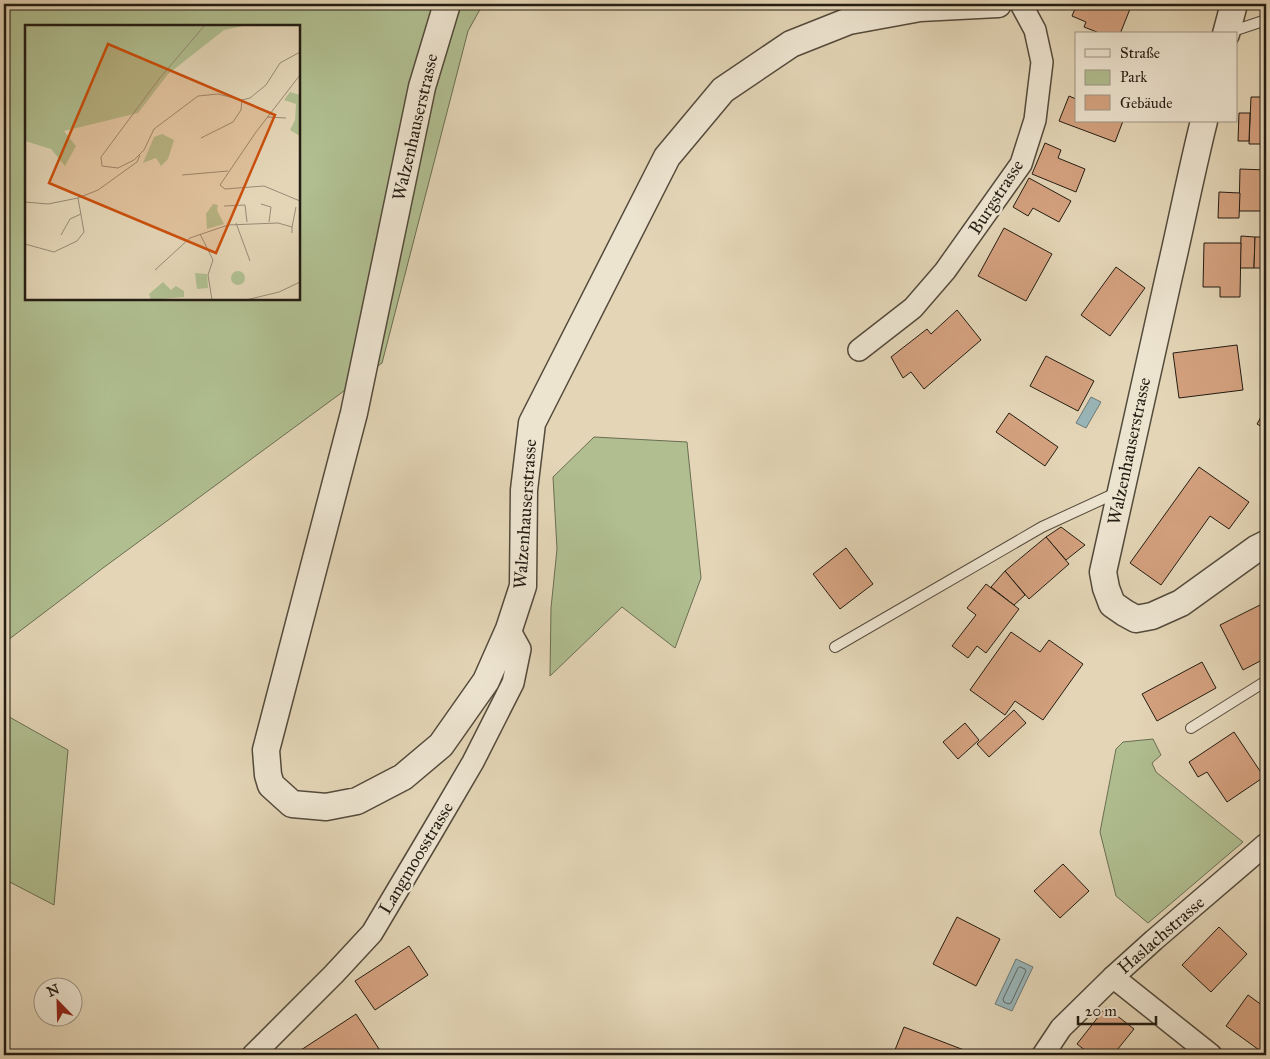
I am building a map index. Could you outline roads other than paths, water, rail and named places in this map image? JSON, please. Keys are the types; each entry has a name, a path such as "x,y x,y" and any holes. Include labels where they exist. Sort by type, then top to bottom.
{"street":[{"name":"Walzenhauserstrasse","path":"447,4 422,87 354,413 266,750 268,775 271,785 292,804 326,807 357,801 403,777 441,745 486,681 509,629 523,586 524,490 532,423 667,157 723,90 791,44 849,21 920,8 998,4"},
{"name":"Burgstrasse","path":"859,350 913,308 945,271 1020,164 1035,120 1042,62 1035,30 1021,4"},
{"path":"1226,32 1234,4"},
{"name":"Walzenhauserstrasse","path":"1204,122 1142,389 1103,572 1106,588 1112,604 1125,613 1136,619 1152,616 1182,603 1256,549 1266,544"},
{"name":"Langmoosstrasse","path":"253,1055 372,933 473,762 513,684 520,649 509,629"},
{"name":"Haslachstrasse","path":"1043,1055 1061,1028 1112,977 1266,844"},
{"path":"1112,977 1211,1055"}],"lane":[{"path":"1229,32 1266,20"},
{"path":"835,647 1042,527 1121,491"},
{"path":"1191,728 1266,681"}],"water":[{"path":"1091,397 1101,402 1086,428 1076,423"},
{"path":"1016,959 1033,967 1012,1011 995,1004"}]}
